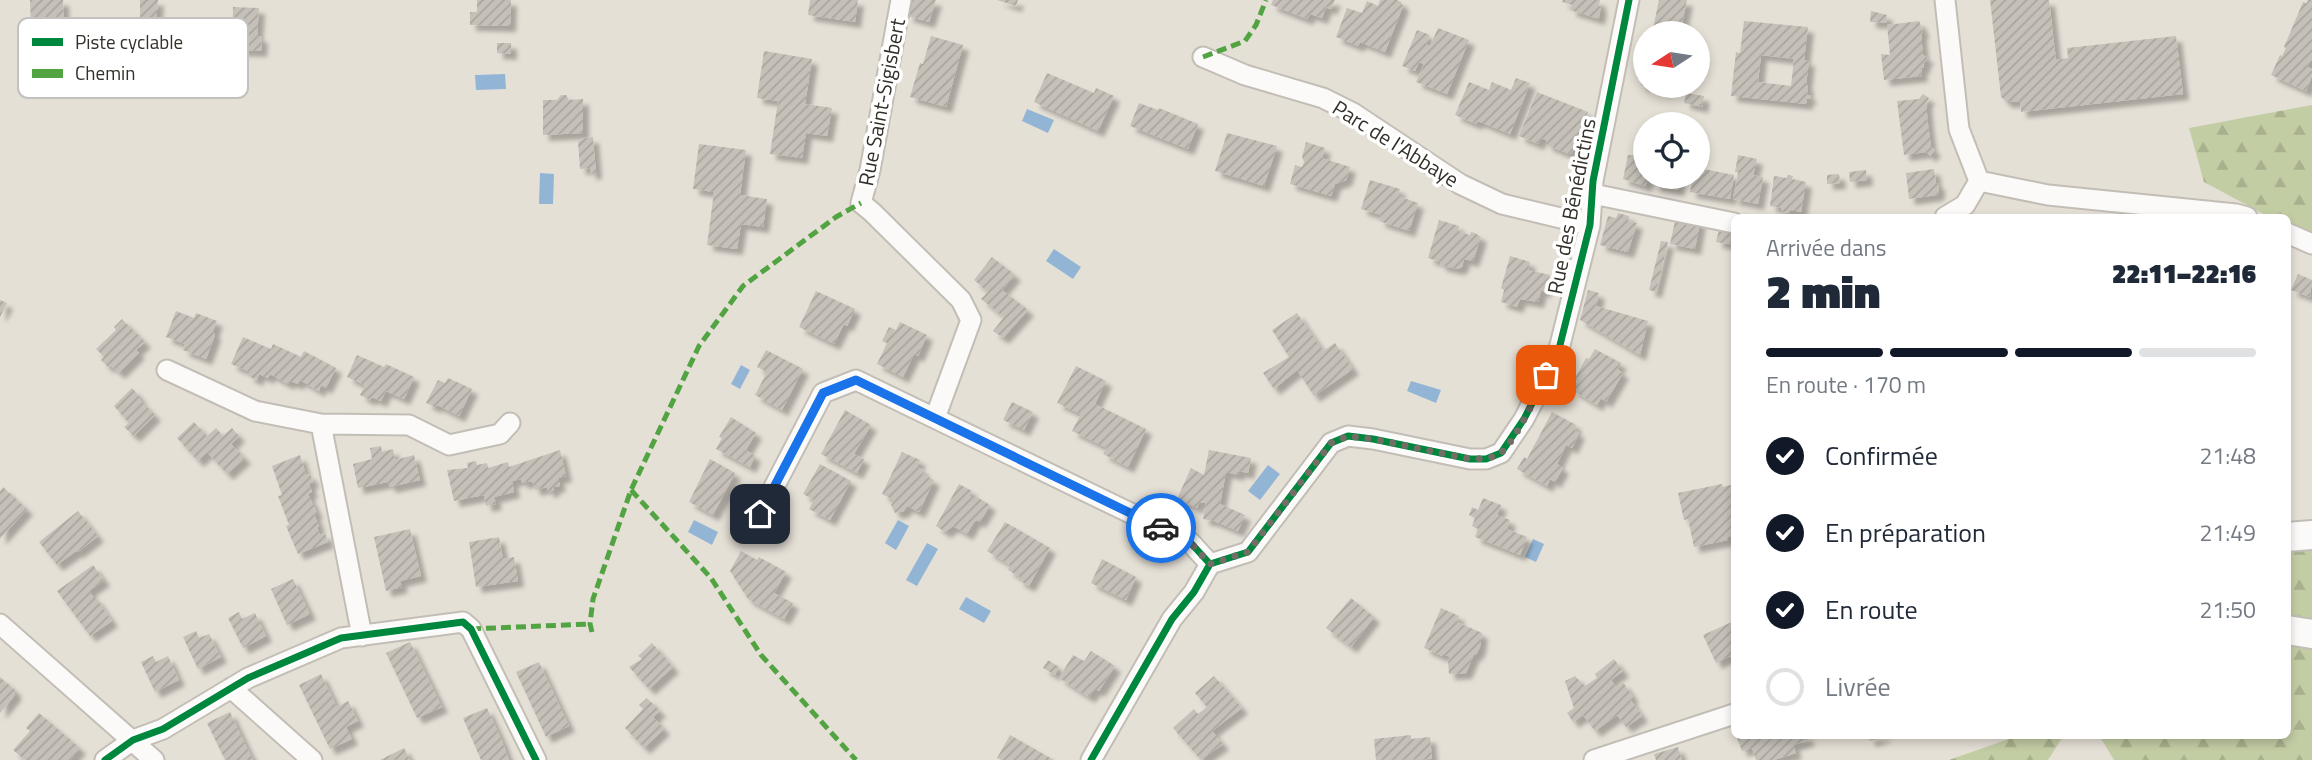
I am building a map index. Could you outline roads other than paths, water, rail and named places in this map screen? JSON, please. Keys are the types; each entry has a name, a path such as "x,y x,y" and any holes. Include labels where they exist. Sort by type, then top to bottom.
{"street":[{"name":"Rue Saint-Sigisbert","path":"901,0 870,170 861,203 961,300 971,320 935,418"},
{"name":"Rue des Bénédictins","path":"1210,564 1248,552 1331,443 1348,436 1470,459 1501,453 1524,419 1558,353 1590,225 1593,181 1629,0"},
{"path":"1945,0 1959,129 1979,181"},
{"name":"Parc de l'Abbaye","path":"1203,57 1245,75 1333,103 1383,132 1460,184 1502,204 1590,225"},
{"path":"1950,214 1965,205 1979,181"},
{"path":"1979,181 2048,195 2236,214"},
{"path":"1593,194 1731,222"},
{"path":"2291,235 2312,244"},
{"path":"167,370 255,411 321,424 409,425 449,444 500,434 510,423"},
{"path":"760,514 823,393 856,380 1190,542 1210,564 1194,592 1172,620 1091,760"},
{"path":"321,424 362,636"},
{"path":"2291,537 2312,535"},
{"path":"106,760 133,740 163,729 247,678 341,638 463,622 471,629 536,760"},
{"path":"0,624 153,760"},
{"path":"2291,631 2312,634"},
{"path":"231,688 312,760"},
{"path":"1594,760 1731,715"}],"water":[{"path":"505,74 506,89 476,90 475,75"},
{"path":"1027,109 1054,120 1048,133 1022,121"},
{"path":"540,173 554,174 553,204 539,204"},
{"path":"1054,249 1081,267 1073,279 1046,261"},
{"path":"741,365 750,370 740,389 731,384"},
{"path":"1411,381 1441,390 1436,403 1407,391"},
{"path":"1268,465 1280,474 1260,500 1248,491"},
{"path":"694,520 718,532 712,545 688,532"},
{"path":"898,520 909,526 896,550 885,543"},
{"path":"1533,539 1544,544 1536,562 1525,557"},
{"path":"927,543 938,549 917,586 906,580"},
{"path":"966,597 991,611 984,623 959,609"}]}
